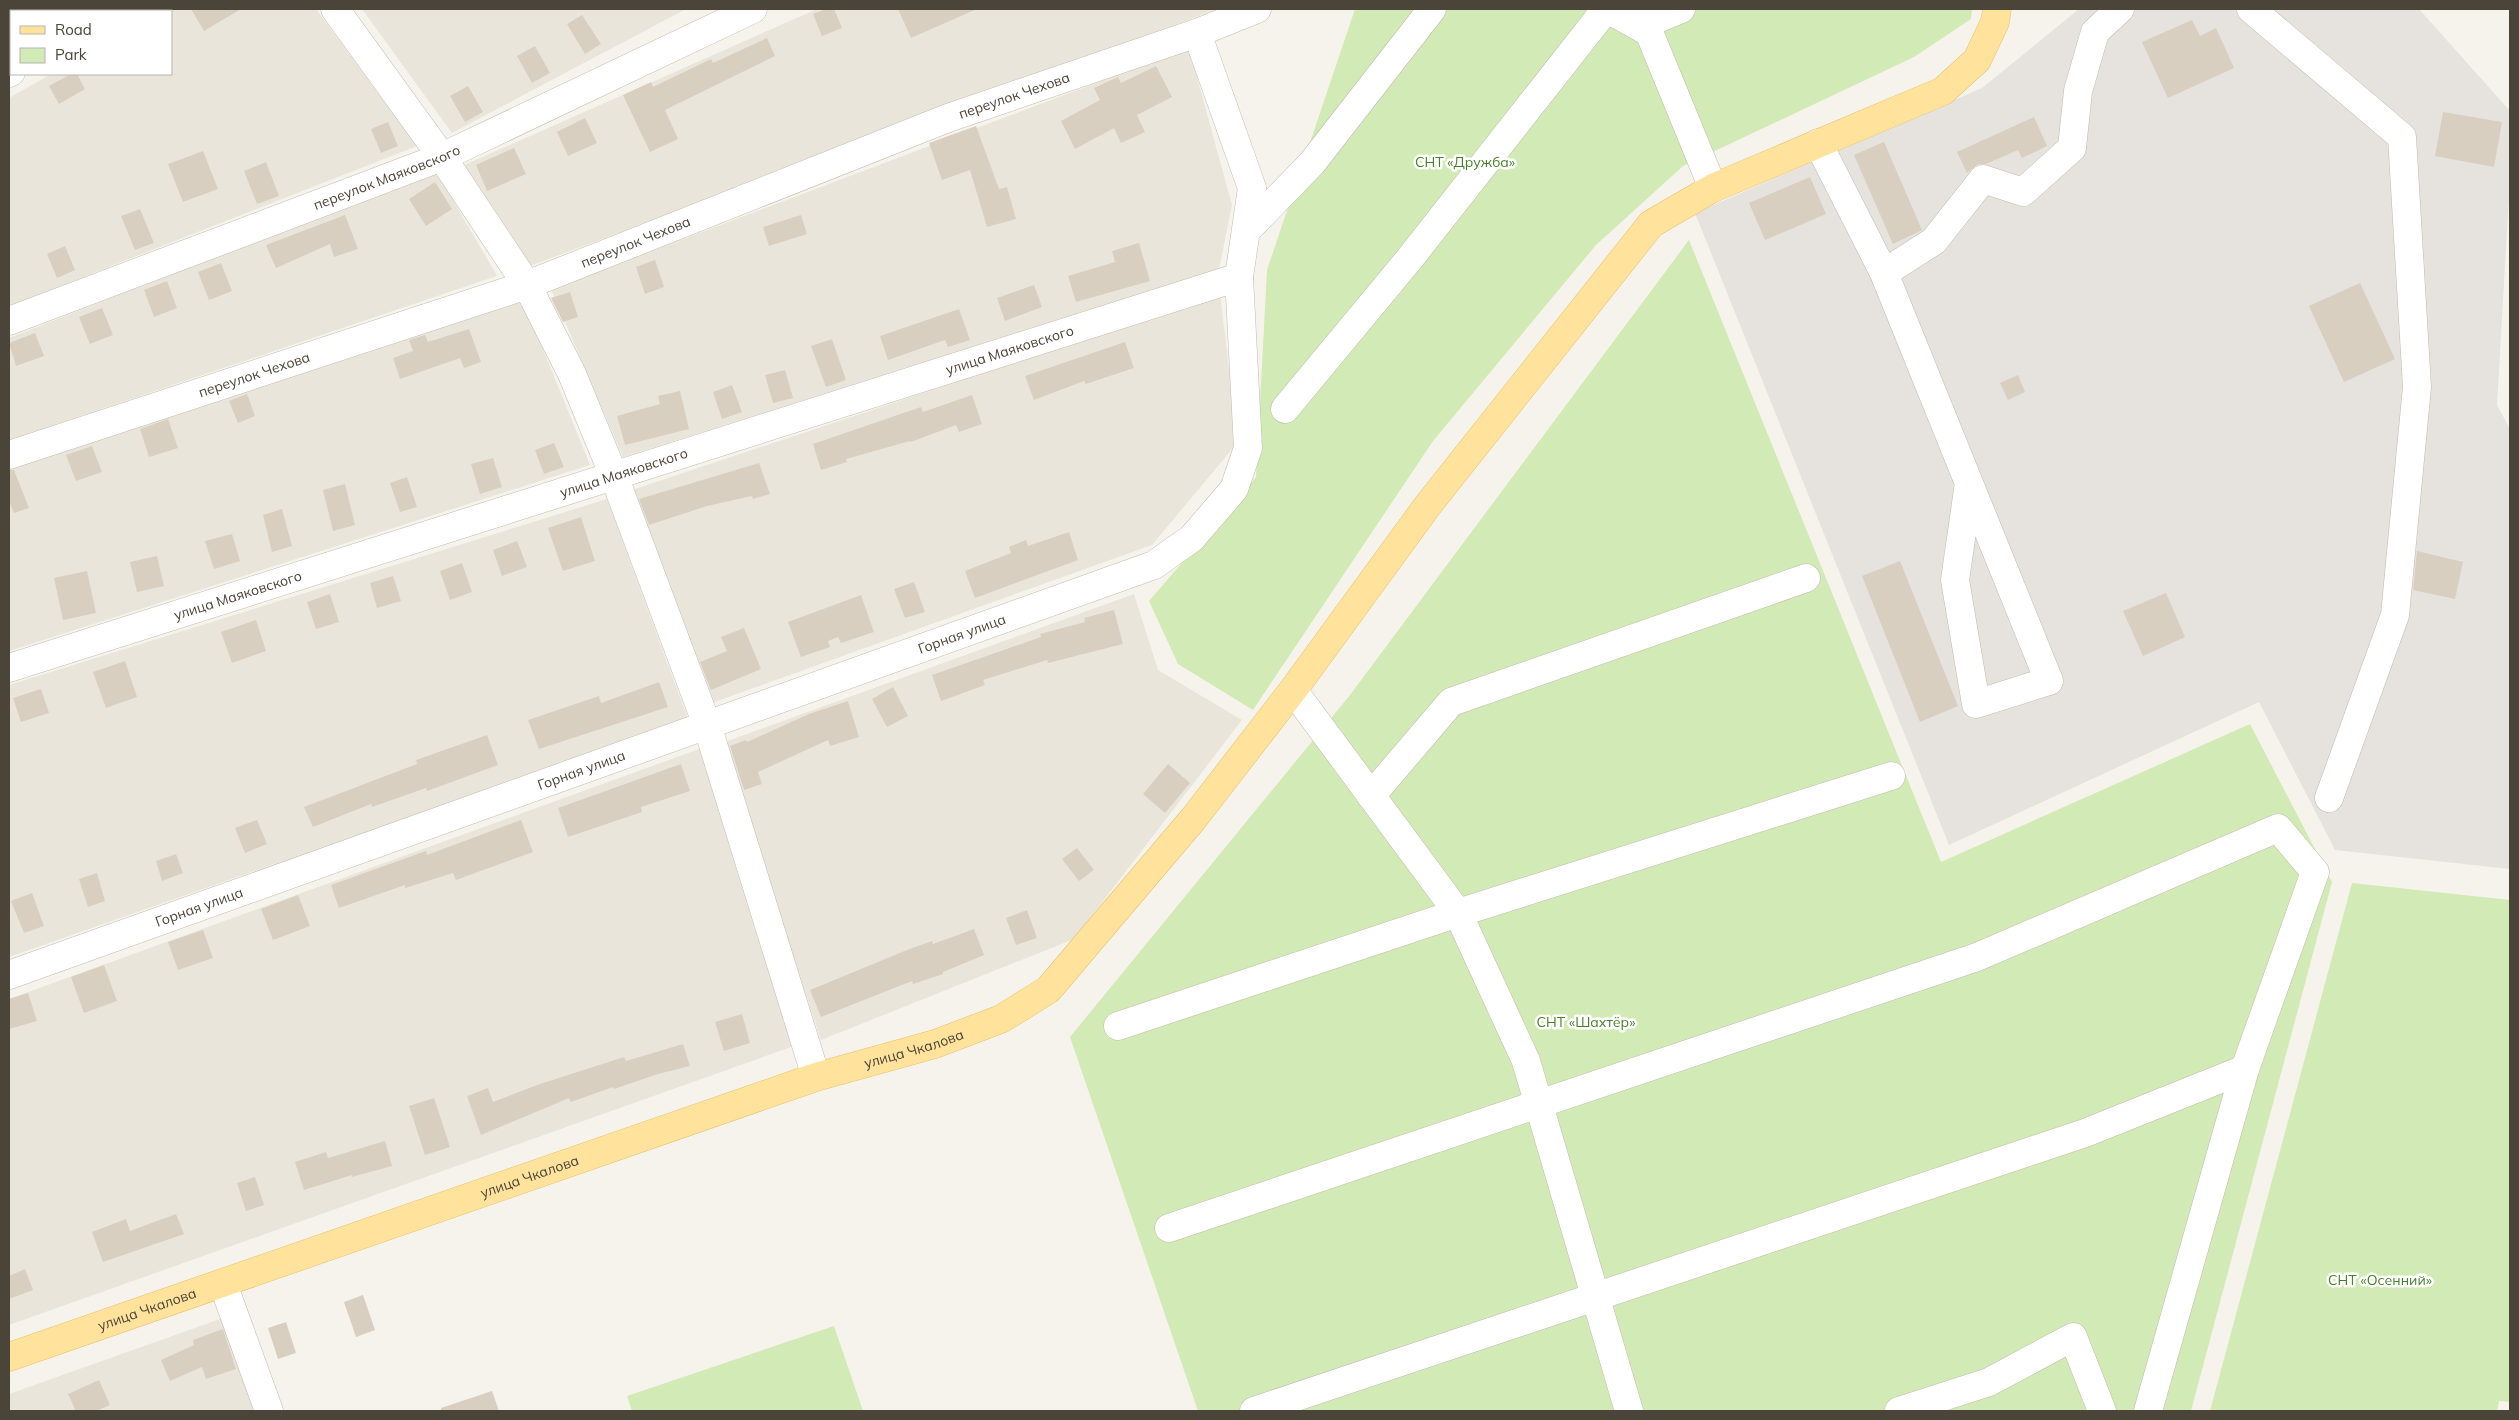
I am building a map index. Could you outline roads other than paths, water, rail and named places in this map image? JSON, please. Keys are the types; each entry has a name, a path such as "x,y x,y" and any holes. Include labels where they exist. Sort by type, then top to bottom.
{"main road":[{"name":"улица Чкалова","path":"9,1357 816,1077 935,1044 1002,1019 1048,990 1194,818 1293,690 1428,505 1651,224 1713,188 1944,91 1978,60 1995,22 1997,9"}],"street":[{"path":"335,9 442,157 527,285 572,374 614,476 706,724 816,1077"},
{"name":"переулок Маяковского","path":"9,321 442,157 753,9"},
{"name":"переулок Чехова","path":"9,455 527,285 948,118 1197,33 1257,9"},
{"path":"1247,230 1312,163 1432,9"},
{"path":"1285,409 1411,257 1607,9 1649,21 1681,9"},
{"path":"1884,273 1934,241 1983,179 2022,192 2072,148 2078,91 2095,32 2120,9"},
{"path":"2252,9 2402,137 2417,387 2395,615 2329,798"},
{"path":"1649,21 1713,188"},
{"name":"Горная улица","path":"9,975 1154,565 1192,538 1234,489 1248,448 1239,277 1252,188 1197,33"},
{"path":"1818,143 1884,273 1969,483 2049,681 1976,704 1955,580 1969,483"},
{"name":"улица Маяковского","path":"9,668 1239,277"},
{"path":"1371,796 1451,702 1806,578"},
{"path":"1293,690 1458,913 1526,1061 1629,1411"},
{"path":"1118,1026 1458,913 1891,776"},
{"path":"1169,1228 1977,957 2278,828 2315,872 2244,1069 2148,1411"},
{"path":"1254,1411 2085,1133 2244,1069"},
{"path":"223,1284 269,1411"},
{"path":"1899,1411 1989,1382 2073,1337 2102,1411"}],"park label":[{"name":"СНТ «Дружба»","path":"1465,162"},
{"name":"СНТ «Шахтёр»","path":"1586,1022"},
{"name":"СНТ «Осенний»","path":"2380,1280"}]}
